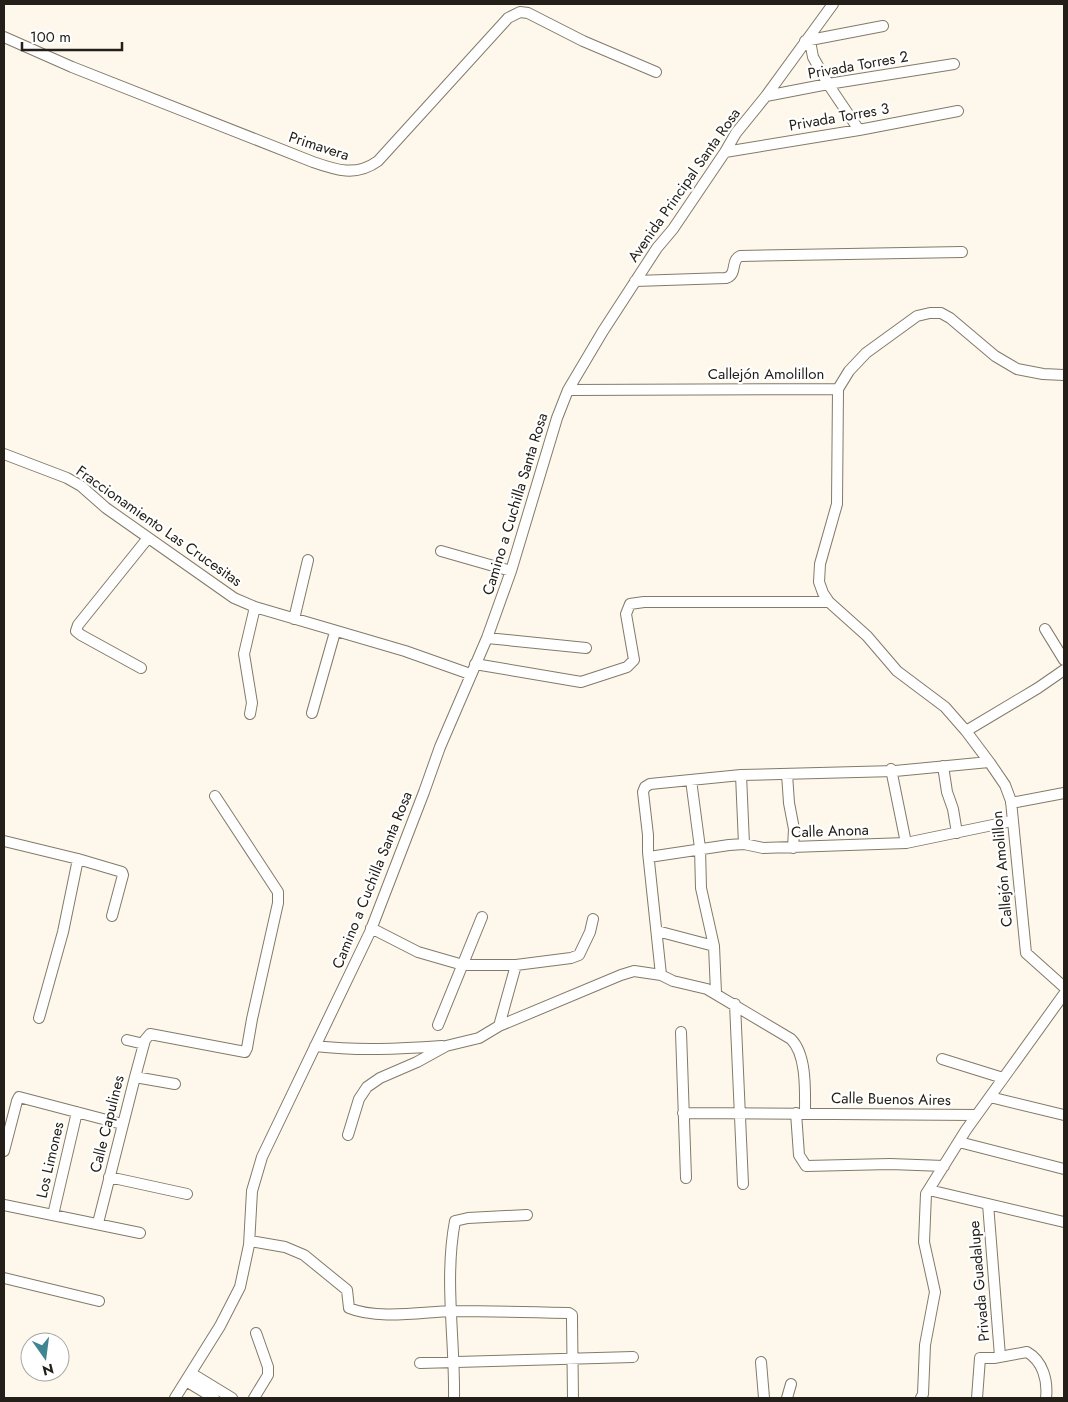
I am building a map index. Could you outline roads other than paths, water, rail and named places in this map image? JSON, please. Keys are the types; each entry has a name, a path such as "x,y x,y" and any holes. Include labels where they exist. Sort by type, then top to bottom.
{"street":[{"name":"Avenida Principal Santa Rosa","path":"568,390 603,331 657,248 673,228 736,133 808,41 833,4"},
{"name":"Primavera","path":"4,37 294,155 346,172 360,170 378,161 501,25 508,18 520,12 528,13 582,41 656,72"},
{"path":"859,130 828,84 813,57 808,41 883,26"},
{"name":"Privada Torres 2","path":"766,96 954,64"},
{"name":"Privada Torres 3","path":"725,152 859,130 958,111"},
{"path":"635,281 726,278 734,272 734,262 740,256 962,252"},
{"path":"838,389 849,371 866,353 917,316 930,313 940,313 950,318 995,356 1017,369 1042,374 1064,375"},
{"name":"Callejón Amolillon","path":"568,390 838,389 837,504 820,564 819,582 829,602 867,636 897,671 941,702 966,731 1005,785 1011,803 1026,953 1064,987"},
{"name":"Camino a Cuchilla Santa Rosa","path":"175,1398 220,1326 240,1287 250,1241 252,1191 262,1157 371,928 440,747 487,638 511,572 556,418 568,390"},
{"name":"Fraccionamiento Las Crucesitas","path":"4,454 67,478 81,486 106,508 234,598 255,607 335,632 473,669 581,682 627,667 634,660 626,614 630,604 644,602 829,602"},
{"path":"141,668 81,635 76,630 78,625 148,538"},
{"path":"441,551 511,572"},
{"path":"294,619 308,560"},
{"path":"250,714 252,703 244,654 255,607"},
{"path":"1045,629 1064,660"},
{"path":"312,713 335,632"},
{"path":"487,638 586,648"},
{"path":"966,731 1038,688 1064,670"},
{"path":"661,975 648,857 644,792 650,784 741,775 895,770 989,762"},
{"path":"943,766 957,833"},
{"path":"891,769 906,843"},
{"path":"788,774 789,803 794,829 793,848"},
{"path":"741,775 744,844"},
{"path":"691,780 700,848 701,888 714,946 716,992"},
{"path":"1011,803 1064,794"},
{"name":"Calle Capulines","path":"98,1223 144,1044 150,1034 245,1052 278,903 278,892 216,796"},
{"name":"Calle Anona","path":"648,857 700,848 744,844 763,848 793,848 906,843 1012,821"},
{"path":"4,841 78,858 122,872 123,875 112,916"},
{"path":"39,1018 63,932 78,858"},
{"path":"438,1026 482,917"},
{"path":"371,928 418,952 463,965 516,966 576,956 582,950 588,938 593,919"},
{"path":"657,931 714,946"},
{"path":"499,1026 516,966"},
{"path":"315,1046 338,1049 386,1050 446,1046 480,1038 499,1026 621,975 634,971 661,975 716,992 796,1044 800,1051 804,1085 799,1155 806,1166 890,1164 944,1166"},
{"path":"922,1398 925,1345 935,1292 924,1242 925,1200 929,1190 977,1115 1064,994"},
{"path":"735,1004 743,1184"},
{"path":"681,1032 686,1178"},
{"path":"127,1040 144,1044"},
{"path":"348,1135 359,1098 367,1087 380,1078 417,1062 446,1046"},
{"path":"942,1059 1003,1078"},
{"path":"135,1077 175,1084"},
{"path":"4,1151 17,1101 20,1097 122,1124"},
{"path":"990,1097 1064,1115"},
{"name":"Los Limones","path":"53,1215 76,1112"},
{"name":"Calle Buenos Aires","path":"683,1113 977,1115"},
{"path":"959,1142 1064,1169"},
{"path":"109,1177 187,1194"},
{"path":"929,1190 1064,1222"},
{"name":"Privada Guadalupe","path":"988,1204 1000,1356"},
{"path":"4,1205 140,1233"},
{"path":"454,1398 454,1363 450,1311 452,1240 455,1221 468,1218 527,1215"},
{"path":"250,1241 285,1247 304,1255 347,1290 349,1308 357,1311 396,1314 450,1311 569,1312 572,1315 573,1398"},
{"path":"4,1278 99,1301"},
{"path":"254,1398 268,1375 268,1367 256,1333"},
{"path":"977,1398 980,1358 1027,1352 1038,1360 1043,1369 1046,1398"},
{"path":"420,1363 633,1357"},
{"path":"761,1362 764,1398"},
{"path":"188,1377 214,1398"},
{"path":"188,1377 232,1398"},
{"path":"788,1398 791,1384"}]}
